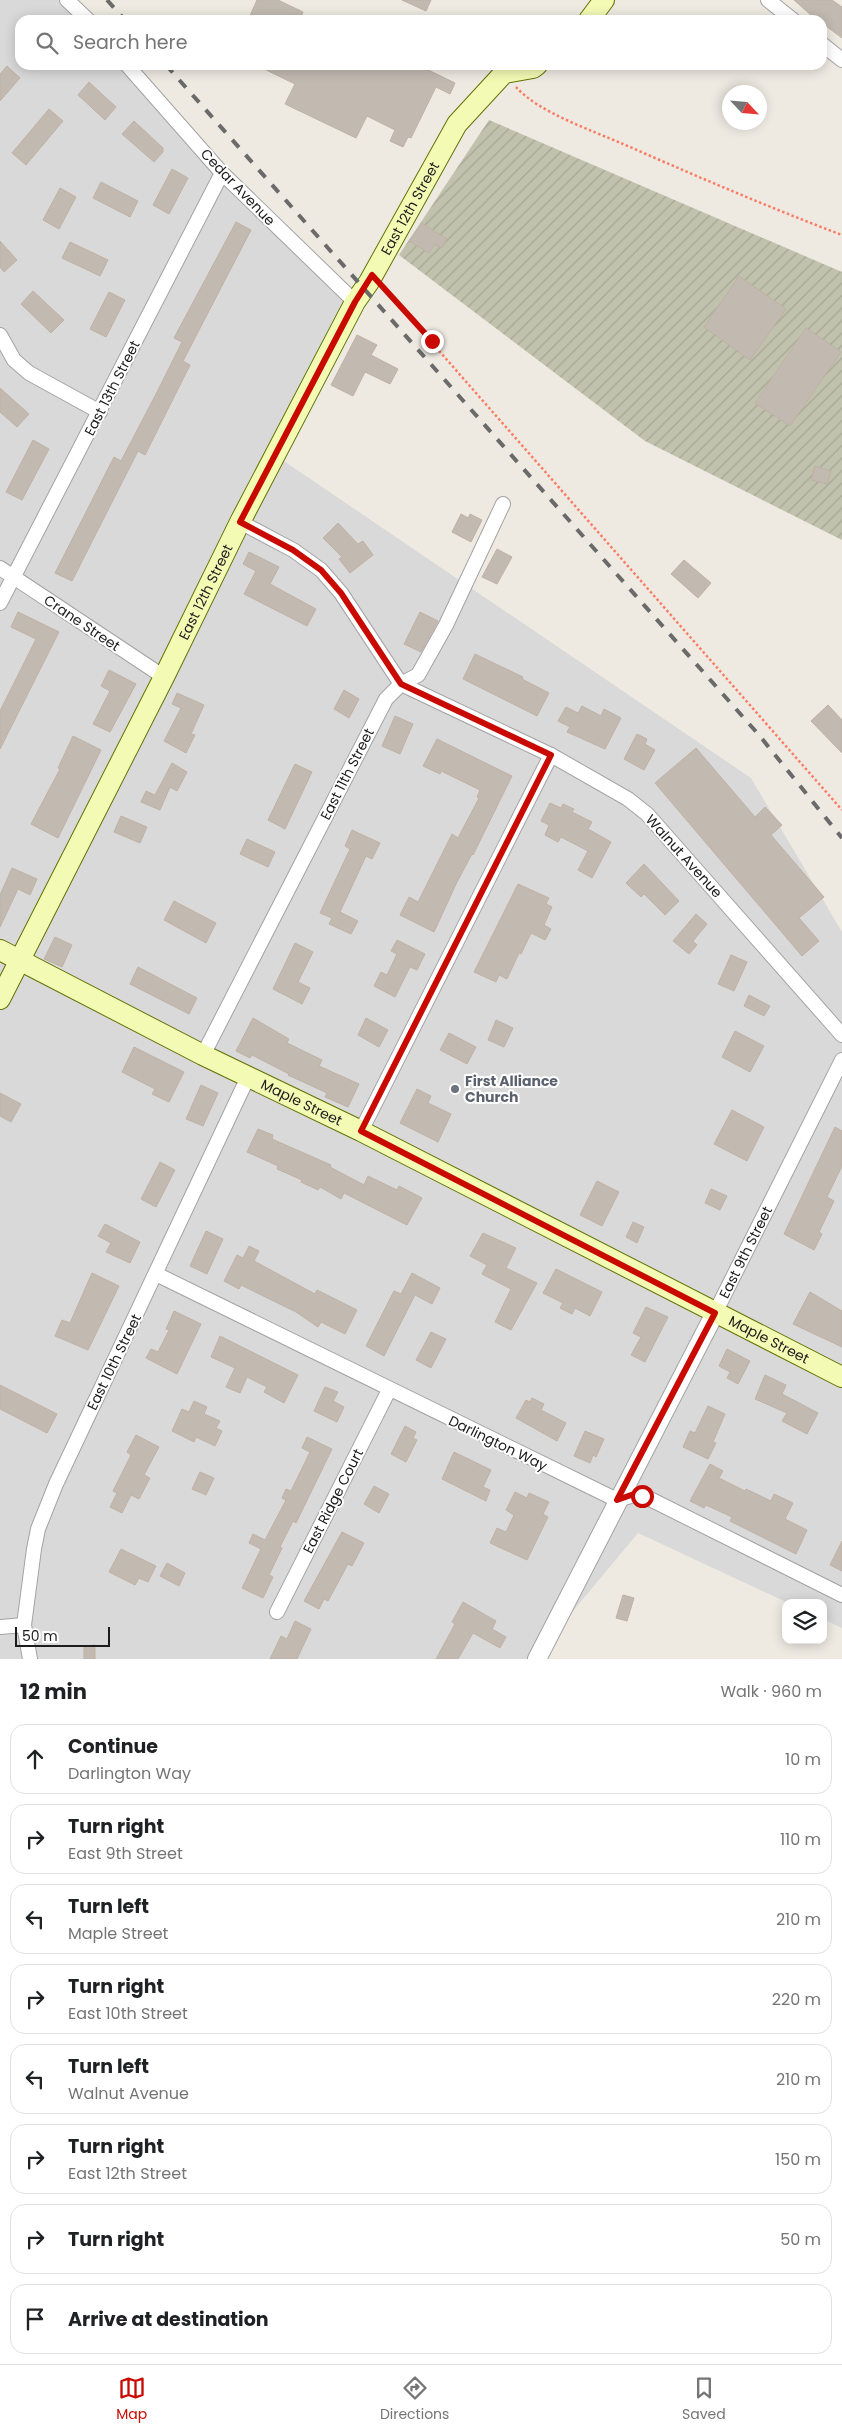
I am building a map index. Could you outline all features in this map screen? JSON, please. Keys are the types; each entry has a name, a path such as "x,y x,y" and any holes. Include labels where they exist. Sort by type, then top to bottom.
{"main road":[{"path":"593,15 604,0"},
{"path":"504,73 521,70"},
{"name":"East 12th Street","path":"0,999 164,677 240,522 355,302 457,124 504,73"},
{"name":"Maple Street","path":"0,950 203,1055 361,1131 842,1377"}],"street":[{"path":"67,0 83,15"},
{"path":"768,0 787,15"},
{"path":"827,48 842,60"},
{"name":"Cedar Avenue","path":"131,70 222,173 355,302"},
{"name":"East 13th Street","path":"0,602 222,173"},
{"path":"0,335 14,360 29,373 100,412"},
{"name":"East 11th Street","path":"203,1055 386,699 401,684 418,675 446,625 503,504"},
{"path":"240,522 293,550 321,570 341,593 401,684"},
{"name":"Crane Street","path":"0,568 164,677"},
{"name":"Walnut Avenue","path":"401,684 551,755 628,799 647,814 842,1035"},
{"path":"361,1131 551,755"},
{"name":"East 9th Street","path":"537,1659 617,1500 715,1313 842,1060"},
{"name":"East 10th Street","path":"30,1659 24,1625 38,1529 56,1484 248,1077"},
{"name":"Darlington Way","path":"156,1274 389,1390 617,1500"},
{"name":"East Ridge Court","path":"277,1612 389,1390"},
{"path":"617,1500 634,1494 642,1496 842,1595"},
{"path":"0,1627 24,1625"}],"path":[{"path":"504,73 527,99 577,124 730,192 842,235"},
{"path":"372,275 842,810"}],"shaded area":[{"path":"0,0 67,0 83,15 15,15 15,70 132,70 355,302 275,455 751,778 842,932 842,1628 827,1621 827,1599 782,1600 638,1533 543,1647 537,1659 0,1659"},
{"path":"489,120 842,272 842,540 645,441 399,255"}],"building":[{"path":"257,0 278,0 303,12 302,15 250,15"},
{"path":"402,0 431,0 426,11"},
{"path":"794,0 832,0 842,7 842,38 827,27 827,15 811,15"},
{"path":"7,66 20,78 0,101 0,74"},
{"path":"266,70 428,70 455,83 450,94 436,87 411,138 408,137 403,147 390,141 395,130 367,116 356,138 285,104 295,84"},
{"path":"89,82 116,107 105,120 78,95"},
{"path":"49,109 63,121 26,165 12,153"},
{"path":"134,121 163,148 163,152 154,162 122,134"},
{"path":"172,169 188,178 169,214 153,205"},
{"path":"101,182 138,201 130,217 93,198"},
{"path":"60,188 76,197 59,229 43,220"},
{"path":"236,222 251,230 183,361 190,365 145,455 138,451 72,581 55,573 114,457 121,461 156,394 182,342 174,338"},
{"path":"422,223 447,239 442,248 435,244 429,253 409,241"},
{"path":"0,241 17,260 4,272 0,267"},
{"path":"70,242 108,260 100,276 62,258"},
{"path":"739,276 786,309 750,360 704,327"},
{"path":"33,291 64,320 51,333 21,304"},
{"path":"109,292 125,300 106,337 90,329"},
{"path":"806,328 841,352 790,426 755,403"},
{"path":"357,335 377,345 371,355 398,369 390,384 365,372 353,396 331,385"},
{"path":"0,388 29,414 17,427 0,412"},
{"path":"33,440 49,449 22,500 6,492"},
{"path":"815,466 831,471 827,484 811,480"},
{"path":"461,514 468,518 470,514 482,520 471,542 452,532"},
{"path":"338,523 358,544 363,541 373,555 350,573 339,559 342,557 323,538"},
{"path":"497,549 512,557 497,584 482,577"},
{"path":"249,552 279,567 270,584 316,609 307,626 244,594 256,571 243,564"},
{"path":"684,560 711,583 698,598 671,574"},
{"path":"18,612 59,632 0,749 0,711 36,639 11,627"},
{"path":"420,612 438,621 421,652 404,644"},
{"path":"475,654 523,677 522,679 549,693 537,716 463,679"},
{"path":"109,670 136,684 110,732 93,724 110,691 101,686"},
{"path":"344,690 359,699 349,718 334,709"},
{"path":"177,693 204,705 191,734 195,735 186,753 164,741 181,708 172,704"},
{"path":"828,705 842,720 842,753 811,721"},
{"path":"582,706 601,716 604,709 621,718 605,749 567,732 570,727 558,721 566,707 578,713"},
{"path":"395,716 413,724 400,754 382,746"},
{"path":"637,734 647,739 645,744 655,750 644,770 624,759"},
{"path":"73,736 101,750 58,838 31,824 60,769 58,768"},
{"path":"437,739 512,776 473,855 457,882 434,932 400,915 409,897 418,902 452,834 458,838 479,798 477,797 480,790 441,771 440,774 423,766"},
{"path":"696,748 755,817 765,807 782,825 771,835 824,897 799,918 819,941 802,956 655,783"},
{"path":"172,763 187,772 177,791 170,787 160,810 141,802 146,791 155,795"},
{"path":"295,764 312,772 285,829 268,820"},
{"path":"550,803 561,808 563,804 574,809 572,812 592,822 588,829 611,842 592,878 578,870 588,851 561,837 558,842 545,835 549,825 541,821"},
{"path":"121,816 147,827 140,843 114,832"},
{"path":"352,830 380,843 372,859 366,856 340,912 358,921 351,934 329,924 332,918 320,913 350,849 345,846"},
{"path":"247,839 275,852 268,867 240,854"},
{"path":"644,864 679,901 665,915 644,894 641,897 626,883"},
{"path":"12,868 37,879 30,895 18,889 0,927 0,895"},
{"path":"518,884 549,898 546,904 552,907 544,925 551,929 545,940 531,933 507,979 499,975 496,982 474,972"},
{"path":"174,901 216,923 206,943 164,920"},
{"path":"696,914 707,924 693,941 697,945 689,954 673,941"},
{"path":"55,937 72,945 62,967 44,959"},
{"path":"397,940 425,954 417,970 410,967 395,997 374,986 381,972 387,975 397,954 391,951"},
{"path":"295,943 313,952 298,982 310,988 302,1004 273,989"},
{"path":"731,955 747,962 734,991 718,984"},
{"path":"138,967 197,998 189,1014 130,984"},
{"path":"749,995 770,1006 764,1016 744,1006"},
{"path":"253,1018 289,1039 287,1043 322,1060 319,1066 359,1084 348,1107 325,1097 327,1093 288,1075 252,1055 250,1058 236,1051"},
{"path":"366,1018 388,1030 379,1047 358,1035"},
{"path":"496,1020 513,1028 504,1047 488,1040"},
{"path":"735,1031 764,1046 750,1072 722,1057"},
{"path":"449,1033 476,1047 467,1064 440,1050"},
{"path":"134,1047 184,1072 169,1102 152,1094 155,1089 122,1072"},
{"path":"201,1085 218,1093 203,1126 186,1119"},
{"path":"417,1089 431,1096 428,1103 451,1114 438,1142 400,1123"},
{"path":"0,1093 21,1104 11,1122 0,1116"},
{"path":"732,1110 764,1127 747,1161 714,1144"},
{"path":"835,1127 842,1131 842,1166 827,1197 834,1201 819,1232 822,1234 814,1250 784,1234"},
{"path":"258,1129 273,1135 272,1139 331,1165 330,1167 364,1185 368,1176 397,1190 399,1186 422,1198 407,1225 344,1193 341,1199 320,1187 318,1190 301,1182 302,1180 277,1169 278,1166 247,1152"},
{"path":"160,1162 175,1170 156,1207 141,1199"},
{"path":"597,1181 619,1192 602,1226 580,1215"},
{"path":"711,1189 727,1196 720,1210 705,1203"},
{"path":"633,1222 644,1227 637,1243 626,1237"},
{"path":"105,1224 140,1242 130,1263 106,1252 111,1243 98,1236"},
{"path":"206,1231 223,1239 207,1274 190,1266"},
{"path":"483,1233 516,1248 506,1268 537,1283 511,1330 495,1322 511,1289 482,1274 487,1265 470,1256"},
{"path":"249,1246 259,1251 254,1261 315,1294 317,1290 357,1310 345,1334 321,1322 318,1327 296,1312 241,1285 239,1289 224,1281 237,1255 243,1258"},
{"path":"556,1269 602,1292 590,1316 575,1308 572,1314 560,1308 563,1303 543,1293"},
{"path":"92,1273 119,1286 88,1350 55,1336 62,1320 70,1323"},
{"path":"412,1273 440,1288 432,1304 415,1295 384,1356 366,1346 394,1291 401,1294"},
{"path":"810,1292 842,1311 842,1347 793,1324"},
{"path":"646,1307 668,1317 645,1362 631,1355 641,1337 633,1333"},
{"path":"174,1311 201,1324 177,1374 146,1358 151,1349 158,1352 169,1330 166,1329"},
{"path":"431,1332 446,1339 431,1368 416,1360"},
{"path":"220,1336 298,1375 284,1403 264,1392 267,1387 247,1377 240,1393 226,1387 235,1368 211,1357"},
{"path":"727,1349 750,1361 738,1384 727,1378 730,1372 719,1366"},
{"path":"765,1375 786,1385 782,1394 818,1413 807,1434 782,1421 787,1413 755,1399"},
{"path":"0,1385 57,1414 47,1433 0,1409"},
{"path":"325,1387 338,1392 333,1401 344,1407 337,1422 314,1411"},
{"path":"532,1398 544,1404 541,1410 566,1423 557,1441 516,1418 526,1400 530,1402"},
{"path":"194,1401 207,1407 204,1414 220,1421 216,1428 222,1431 215,1446 196,1437 194,1442 172,1431 182,1409 189,1412"},
{"path":"708,1406 725,1414 713,1442 716,1443 708,1459 683,1447 690,1431 695,1433"},
{"path":"405,1426 416,1432 413,1438 417,1440 406,1462 391,1454"},
{"path":"585,1431 604,1439 596,1457 593,1455 590,1463 574,1456"},
{"path":"136,1435 159,1447 144,1475 150,1478 139,1499 131,1495 122,1513 110,1507 117,1493 113,1491 131,1455 127,1452"},
{"path":"307,1437 332,1449 296,1523 293,1521 280,1547 282,1548 269,1575 273,1577 263,1598 242,1588 261,1549 249,1543 253,1534 265,1540 286,1500 282,1498 286,1489 291,1491 310,1452 302,1448"},
{"path":"454,1452 491,1470 483,1487 490,1490 486,1501 442,1479"},
{"path":"710,1464 723,1471 719,1478 745,1491 746,1489 771,1501 774,1494 793,1503 785,1519 807,1530 796,1554 730,1521 732,1517 706,1505 704,1508 690,1501"},
{"path":"200,1472 214,1478 206,1495 192,1489"},
{"path":"374,1486 389,1494 379,1513 364,1504"},
{"path":"515,1492 527,1498 529,1493 549,1502 543,1514 548,1517 527,1560 490,1543 497,1528 506,1532 514,1515 506,1510"},
{"path":"342,1532 364,1543 352,1566 348,1564 328,1601 324,1599 319,1609 304,1601"},
{"path":"842,1541 842,1571 830,1565"},
{"path":"121,1549 156,1566 148,1582 139,1578 135,1585 109,1572"},
{"path":"167,1563 185,1573 179,1586 160,1576"},
{"path":"623,1595 634,1598 627,1621 616,1618"},
{"path":"463,1602 496,1621 492,1629 506,1637 500,1648 473,1633 458,1659 436,1659 455,1624 452,1622"},
{"path":"295,1621 311,1629 297,1659 270,1659 281,1636 287,1639"},
{"path":"95,1645 95,1659 84,1659 84,1646"}],"railway":[{"path":"107,0 120,15"},
{"path":"170,70 759,735 842,838"}],"place":[{"name":"First Alliance Church","path":"455,1089"}],"route":[{"path":"432,341 372,275 355,302 240,522 277,540 321,570 341,593 401,684 551,755 361,1131 715,1313 617,1500 634,1494 642,1496"}]}
